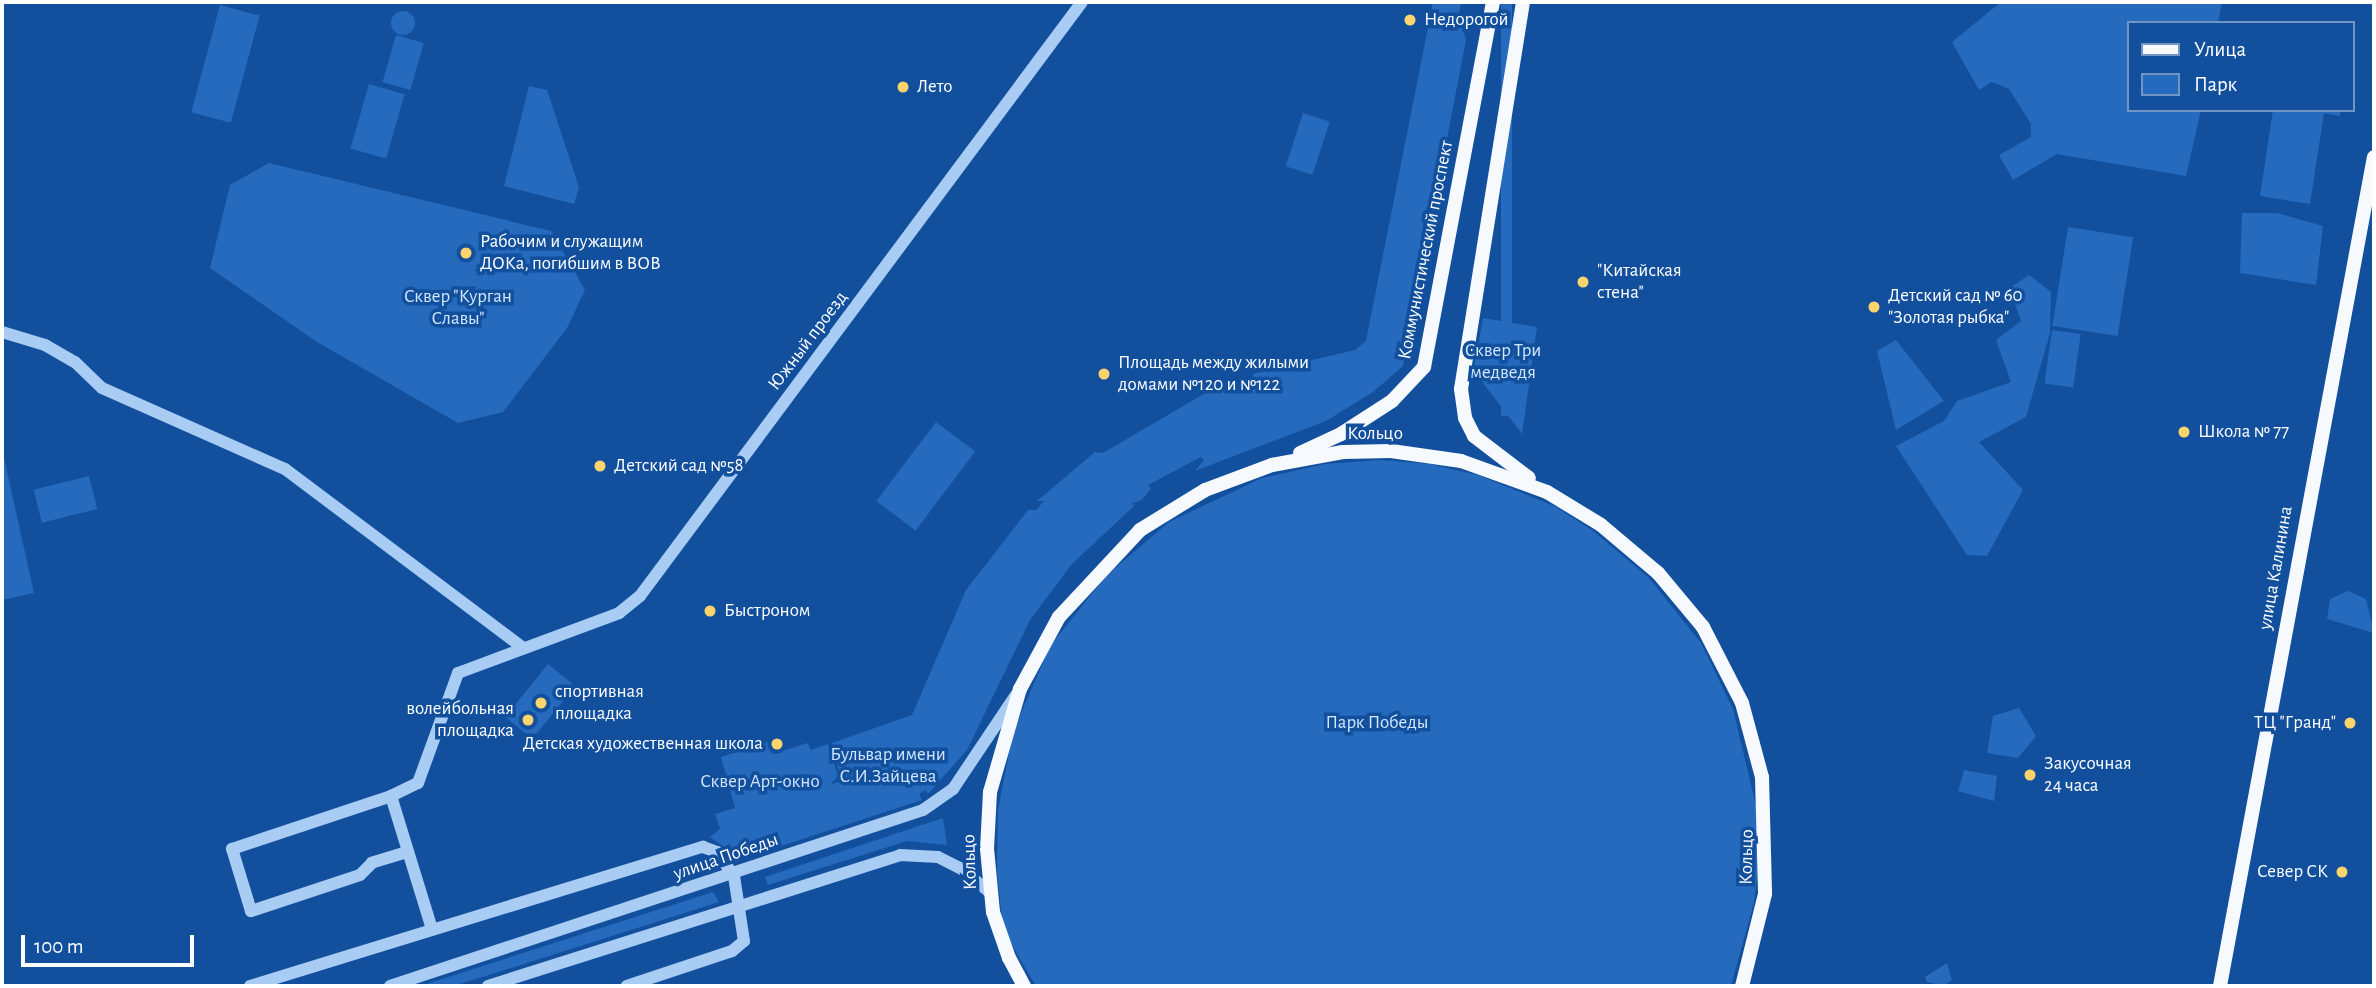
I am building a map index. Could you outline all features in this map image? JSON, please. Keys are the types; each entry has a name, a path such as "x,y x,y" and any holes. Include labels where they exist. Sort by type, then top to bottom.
{"main road":[{"name":"Коммунистический проспект","path":"1272,464 1367,418 1411,385 1424,367 1493,2"},
{"path":"1523,2 1461,389 1469,428 1489,451 1547,492"},
{"name":"улица Калинина","path":"2220,986 2374,157"},
{"name":"Кольцо","path":"1024,986 999,932 990,893 990,792 1020,689 1059,617 1140,530 1205,490 1272,464 1343,452 1391,451 1461,461 1547,492 1601,525 1679,595 1703,627 1742,703 1762,777 1767,845 1762,914 1742,986"}],"street":[{"name":"Южный проезд","path":"407,852 372,863 360,875 251,911 232,849 391,796 418,783 458,673 522,647 620,613 640,596 1082,2"},
{"path":"2,332 46,345 75,362 102,388 285,469 522,647"},
{"name":"улица Победы","path":"390,986 734,876 923,810 953,789 1020,689"},
{"path":"391,796 432,929"},
{"path":"250,986 703,847 717,852 734,876 741,904 744,941 732,951 627,986"},
{"path":"488,986 900,855 938,857 963,870 990,893"}],"green space":[{"name":"Бульвар имени С.И.Зайцева","path":"1433,2 1461,2 1457,25 1462,26 1466,40 1403,366 1373,392 1326,421 1195,471 1204,460 1201,457 1148,485 1151,489 1142,500 1131,504 1135,505 1072,564 1030,620 967,750 928,794 926,790 919,794 922,800 732,862 728,850 710,837 720,829 715,814 735,808 721,757 768,742 772,754 808,743 811,750 828,744 838,776 830,785 841,781 832,743 912,715 966,590 1028,510 1036,510 1044,501 1037,501 1095,452 1103,453 1207,392 1253,378 1253,374 1355,350 1366,341"},
{"path":"1501,2 1512,2 1512,416 1501,416"},
{"path":"2001,2 2222,2 2218,21 2128,21 2128,112 2201,112 2186,176 2057,154 2013,180 1999,155 2031,137 2031,124 2009,89 1992,82 1979,90 1952,42"},
{"path":"220,5 260,16 231,123 191,112"},
{"path":"403,11 411,15 415,23 411,31 403,35 395,31 391,23 395,15"},
{"path":"396,35 424,43 410,90 382,82"},
{"path":"369,84 405,94 386,159 351,148"},
{"path":"529,86 547,90 579,187 574,204 504,186"},
{"path":"2273,112 2341,112 2340,116 2324,113 2310,204 2260,196"},
{"path":"1303,113 1330,122 1312,175 1286,166"},
{"name":"Сквер \"Курган Славы\"","path":"269,163 551,231 585,290 567,328 503,412 458,423 317,342 210,268 230,185"},
{"path":"2242,213 2277,213 2323,226 2316,285 2240,273"},
{"path":"2068,227 2133,237 2118,336 2052,326"},
{"path":"2029,275 2051,292 2050,333 2026,417 1979,442 2023,490 1987,556 1967,555 1896,446 1944,421 1957,401 2011,382 1996,340 2021,321 2010,288"},
{"name":"Сквер Три медведя","path":"1483,318 1537,327 1522,434 1480,379 1472,379"},
{"path":"2052,330 2081,334 2073,388 2044,383"},
{"path":"1896,340 1944,401 1896,430 1877,351"},
{"path":"936,422 975,451 916,531 876,501"},
{"path":"2,449 34,593 2,600"},
{"name":"Парк Победы","path":"1380,460 1429,464 1478,475 1554,506 1592,530 1649,578 1701,643 1733,709 1756,806 1758,870 1754,902 1731,986 1036,986 1010,942 1002,919 997,872 998,810 1013,732 1050,646 1107,575 1169,522 1262,478 1325,464"},
{"path":"89,476 97,509 42,523 34,490"},
{"path":"2348,591 2366,599 2374,633 2327,619 2330,599"},
{"name":"спортивная площадка","path":"548,664 575,686 532,739 505,717"},
{"path":"2019,708 2036,736 2018,758 1987,753 1993,716"},
{"path":"1964,770 1997,776 1994,801 1958,791"},
{"path":"943,818 947,845 907,841 768,885 765,877"},
{"path":"713,892 719,902 454,986 420,986"},
{"path":"1947,963 1952,980 1943,986 1927,982 1925,977"}],"place":[{"name":"Недорогой","path":"1410,20"},
{"name":"Лето","path":"903,87"},
{"name":"Рабочим и служащим ДОКа, погибшим в ВОВ","path":"466,253"},
{"name":"\"Китайская стена\"","path":"1583,282"},
{"name":"Детский сад № 60 \"Золотая рыбка\"","path":"1874,307"},
{"name":"Площадь между жилыми домами №120 и №122","path":"1104,374"},
{"name":"Школа № 77","path":"2184,432"},
{"name":"Детский сад №58","path":"600,466"},
{"name":"Быстроном","path":"710,611"},
{"name":"спортивная площадка","path":"541,703"},
{"name":"волейбольная площадка","path":"528,720"},
{"name":"ТЦ \"Гранд\"","path":"2350,723"},
{"name":"Детская художественная школа","path":"777,744"},
{"name":"Закусочная 24 часа","path":"2030,775"},
{"name":"Север СК","path":"2342,872"}],"park label":[{"name":"Сквер Арт-окно","path":"760,782"}]}
